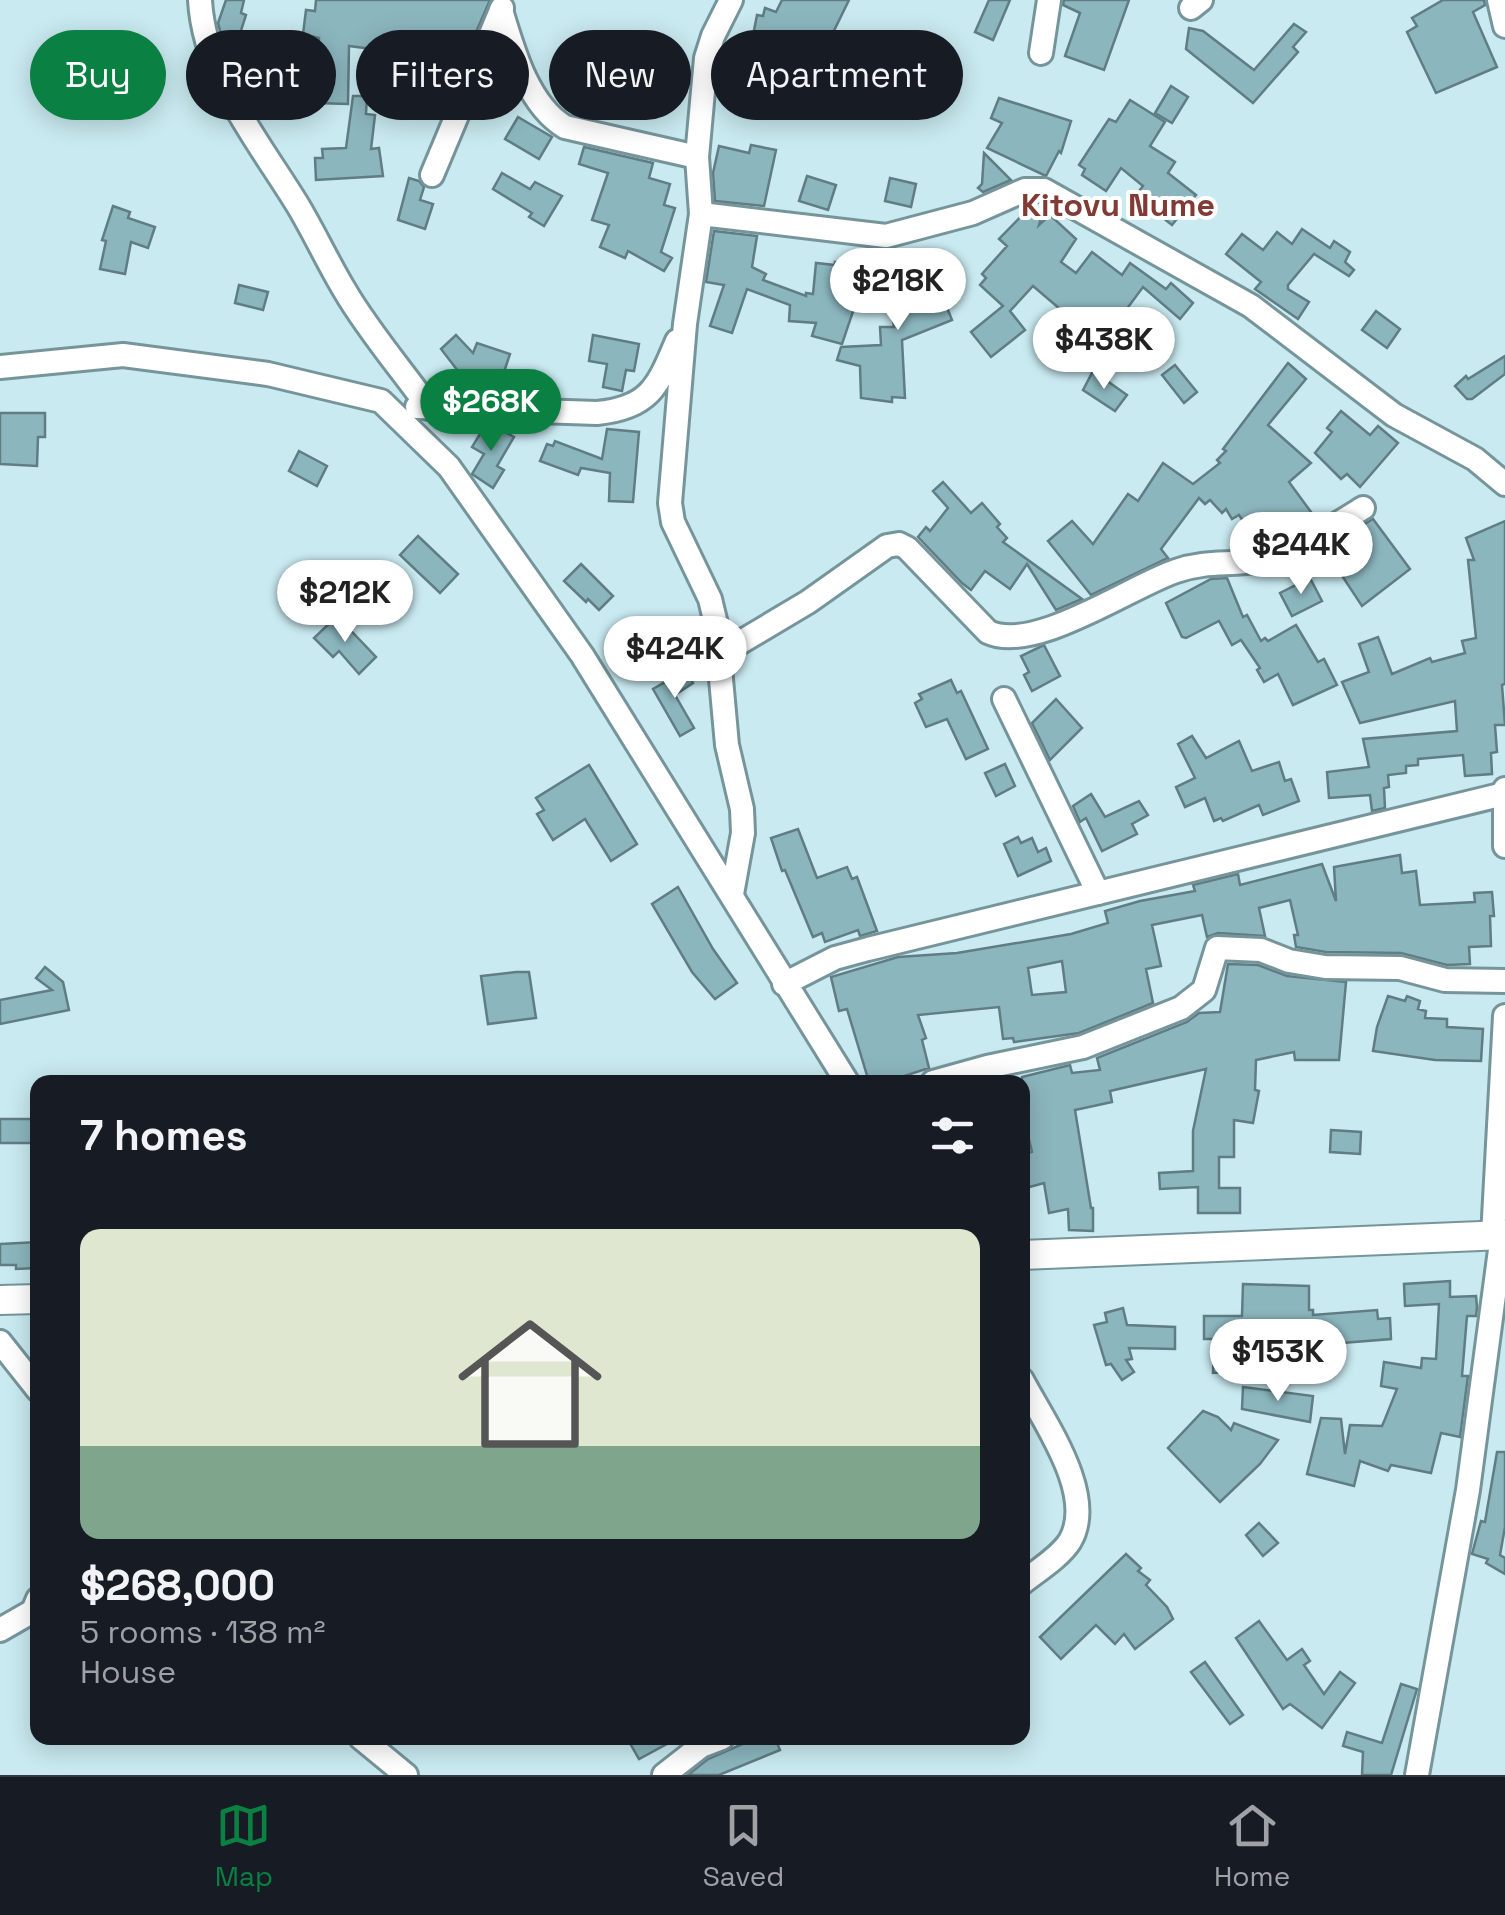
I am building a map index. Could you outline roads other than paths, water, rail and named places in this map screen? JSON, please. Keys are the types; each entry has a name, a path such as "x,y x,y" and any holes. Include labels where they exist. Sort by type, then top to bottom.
{"street":[{"path":"200,0 201,24 209,48 255,141 299,208 346,294 429,408"},
{"path":"732,0 712,36 706,58 697,157 701,214 685,324 670,503 680,541 710,599 719,655 727,745 742,809 743,834 732,894"},
{"path":"1041,53 1049,0"},
{"path":"1498,0 1505,26"},
{"path":"503,5 511,42 541,108 552,120 565,127 697,157"},
{"path":"432,176 503,5"},
{"path":"701,214 886,236 974,213 1025,190 1044,190 1250,306 1394,415 1475,459 1505,484"},
{"path":"0,367 123,355 268,374 429,408 597,413 641,402 658,385 685,324"},
{"path":"382,401 449,468 582,655 842,1075"},
{"path":"719,655 808,602 887,546 899,544 907,548 988,632 1001,636 1039,630 1084,616 1172,572 1206,562 1260,560 1318,537 1364,508"},
{"path":"1004,698 1098,893"},
{"path":"784,984 852,953 1505,792 1505,846"},
{"path":"959,1075 1083,1047 1181,1008 1204,990 1217,948 1261,950 1326,968 1400,968 1445,980 1505,981"},
{"path":"1416,1775 1468,1490 1500,1235 1505,1016"},
{"path":"1030,1255 1500,1235"},
{"path":"0,1300 30,1298"},
{"path":"0,1342 30,1380"},
{"path":"1030,1396 1076,1488 1079,1514 1068,1544 1030,1576"},
{"path":"0,1630 30,1613"},
{"path":"370,1745 406,1775"},
{"path":"664,1775 704,1745"}],"district":[{"name":"Kitovu Nume","path":"1118,205"}]}
